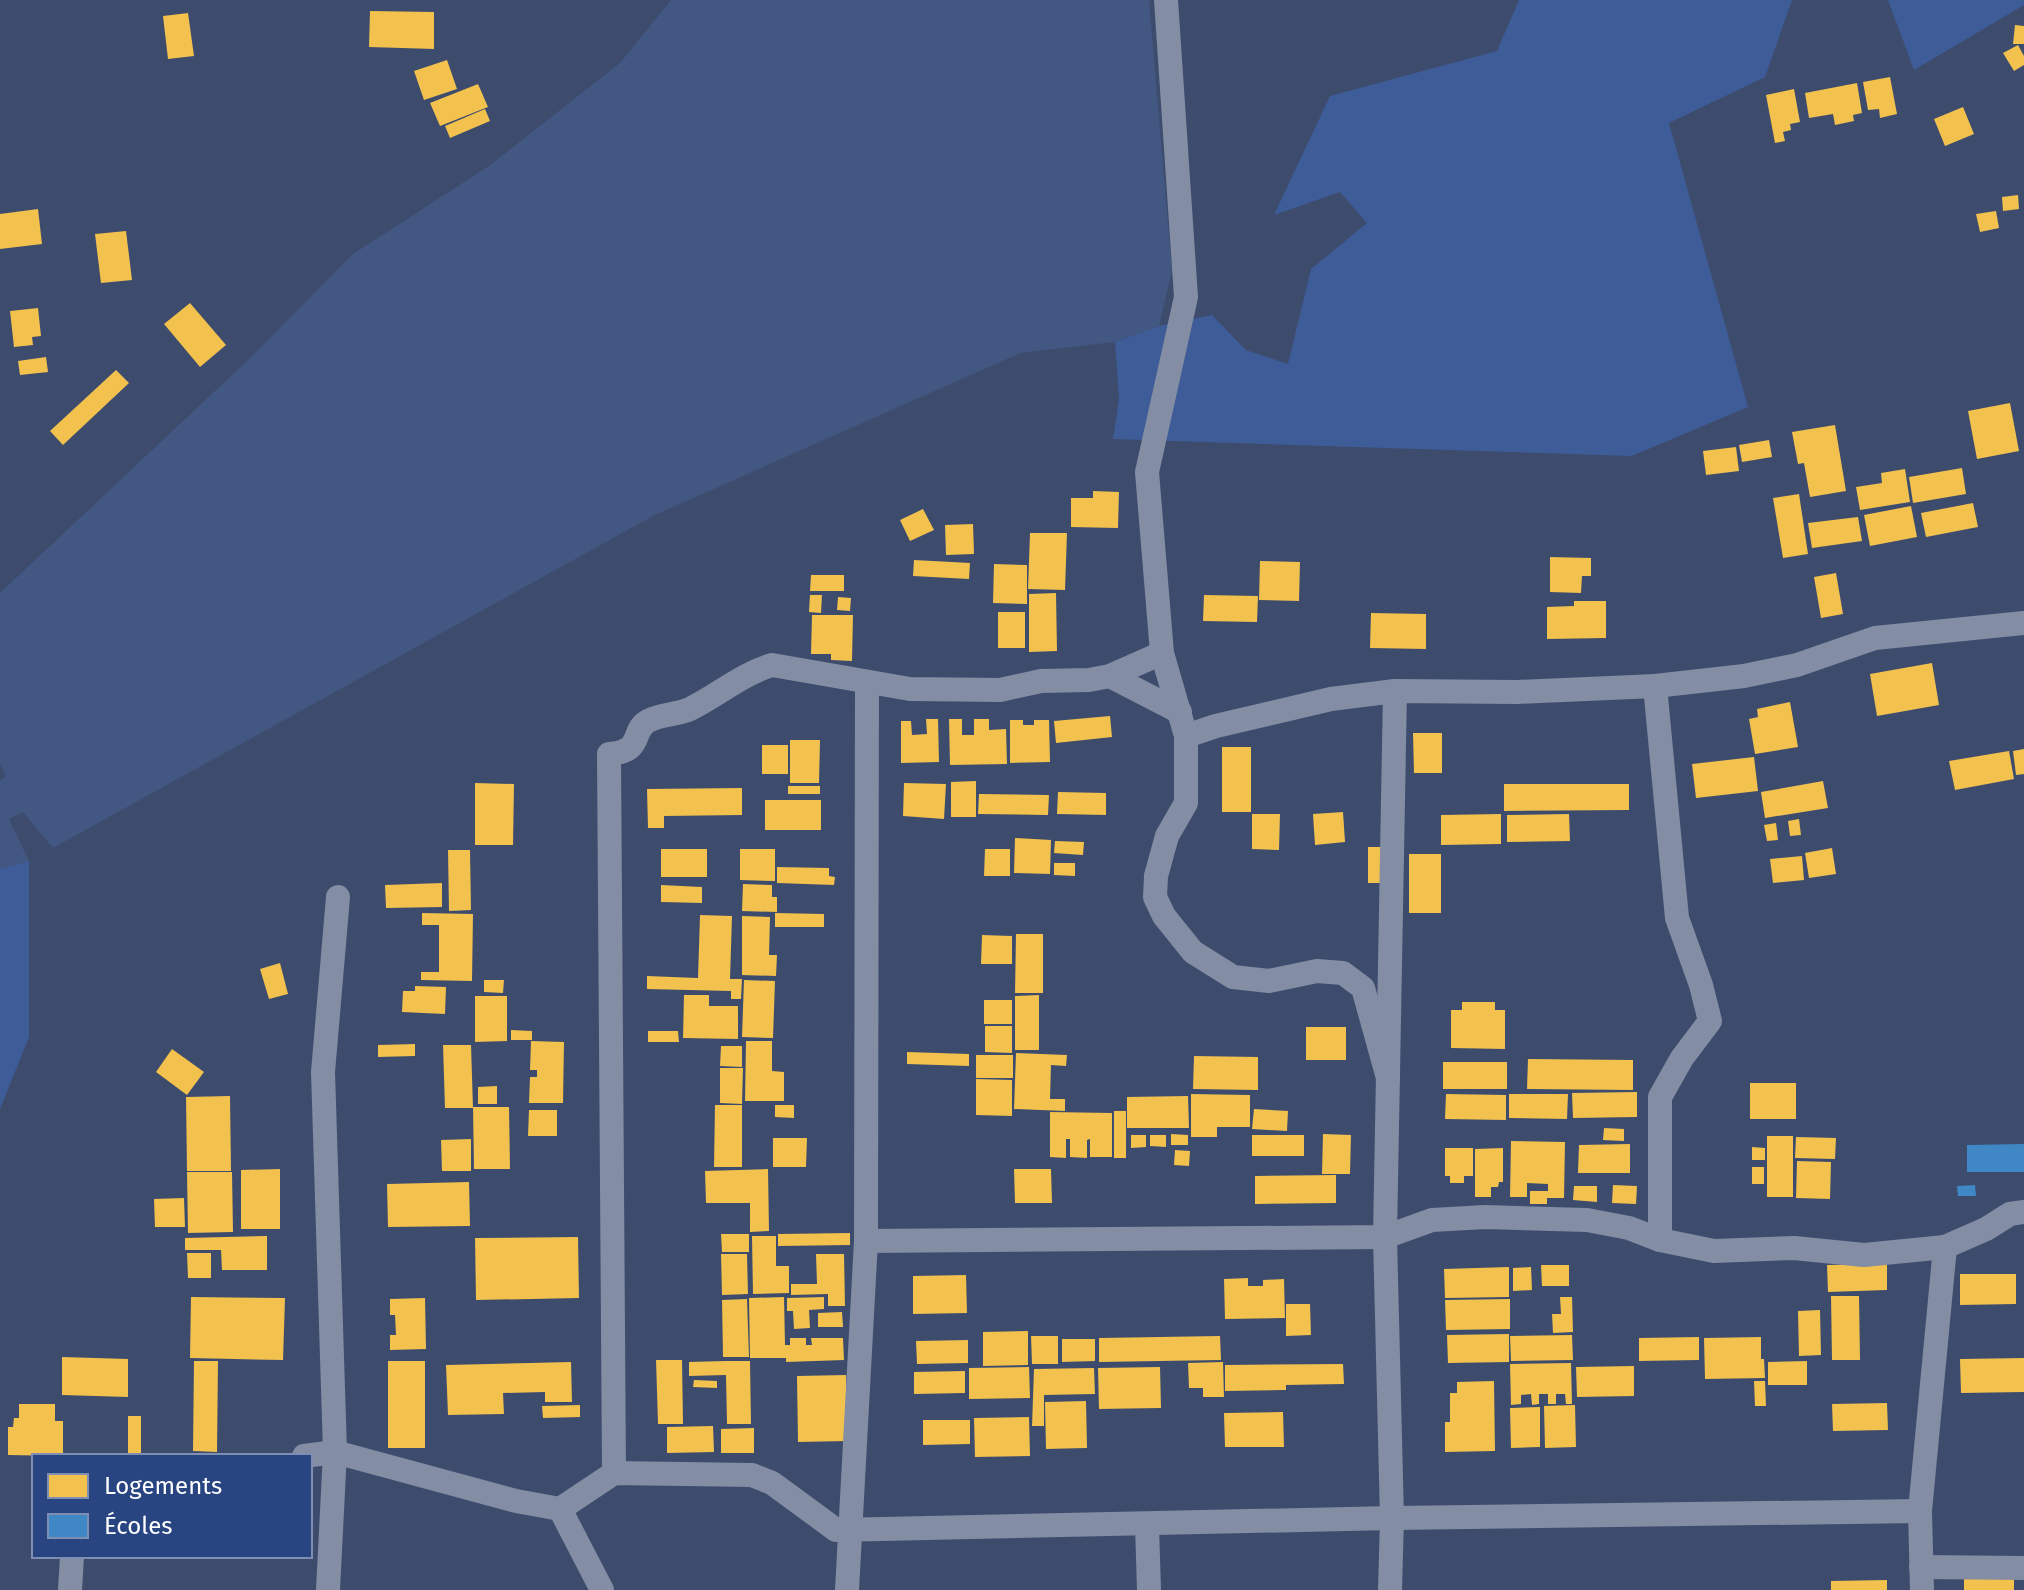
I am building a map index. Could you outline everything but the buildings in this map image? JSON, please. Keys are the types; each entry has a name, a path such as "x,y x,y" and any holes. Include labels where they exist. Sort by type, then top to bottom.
{"street":[{"path":"1166,0 1186,297 1147,472 1162,653 1183,724 1186,803 1167,836 1156,876 1155,897 1164,916 1193,952 1233,977 1269,981 1317,971 1343,973 1363,988 1388,1078"},
{"path":"1110,676 1183,724 1216,726 1331,699 1395,691 1517,692 1655,686 1744,676 1797,665 1875,638 2024,623"},
{"path":"614,1473 609,754 623,753 638,740 640,730 647,722 688,710 753,670 772,665 910,689 1000,690 1041,681 1089,680 1110,676 1162,653"},
{"path":"847,1590 866,1241 867,682"},
{"path":"1655,686 1677,918 1701,985 1710,1021 1682,1058 1660,1097 1660,1240"},
{"path":"1390,1590 1392,1518 1385,1237 1395,691"},
{"path":"328,1590 335,1452 323,1072 338,897"},
{"path":"866,1241 1385,1237 1432,1220 1485,1217 1587,1220 1714,1251 1794,1248 1864,1255 1945,1247 1986,1229 2010,1214 2024,1212"},
{"path":"1945,1247 1920,1511 1922,1578 2024,1568"},
{"path":"312,1455 335,1452 516,1501 560,1509 614,1473 752,1475 772,1483 836,1530 1920,1511"},
{"path":"560,1509 602,1590"},
{"path":"1147,1525 1149,1590"},
{"path":"70,1590 72,1558"}],"shaded area":[{"path":"671,0 1149,0 1172,271 1159,326 1115,342 1020,353 653,516 53,848 23,812 9,819 29,861 0,869 0,781 6,776 0,763 0,593 248,360 353,254 489,166 620,63"},
{"path":"1519,0 1792,0 1765,77 1669,123 1748,407 1632,456 1113,439 1119,399 1115,342 1159,326 1212,315 1246,350 1288,364 1311,269 1367,223 1340,192 1274,215 1330,96 1497,51"},
{"path":"1888,0 2024,0 2024,5 1914,70"},
{"path":"29,861 29,1037 0,1109 0,869"}]}
